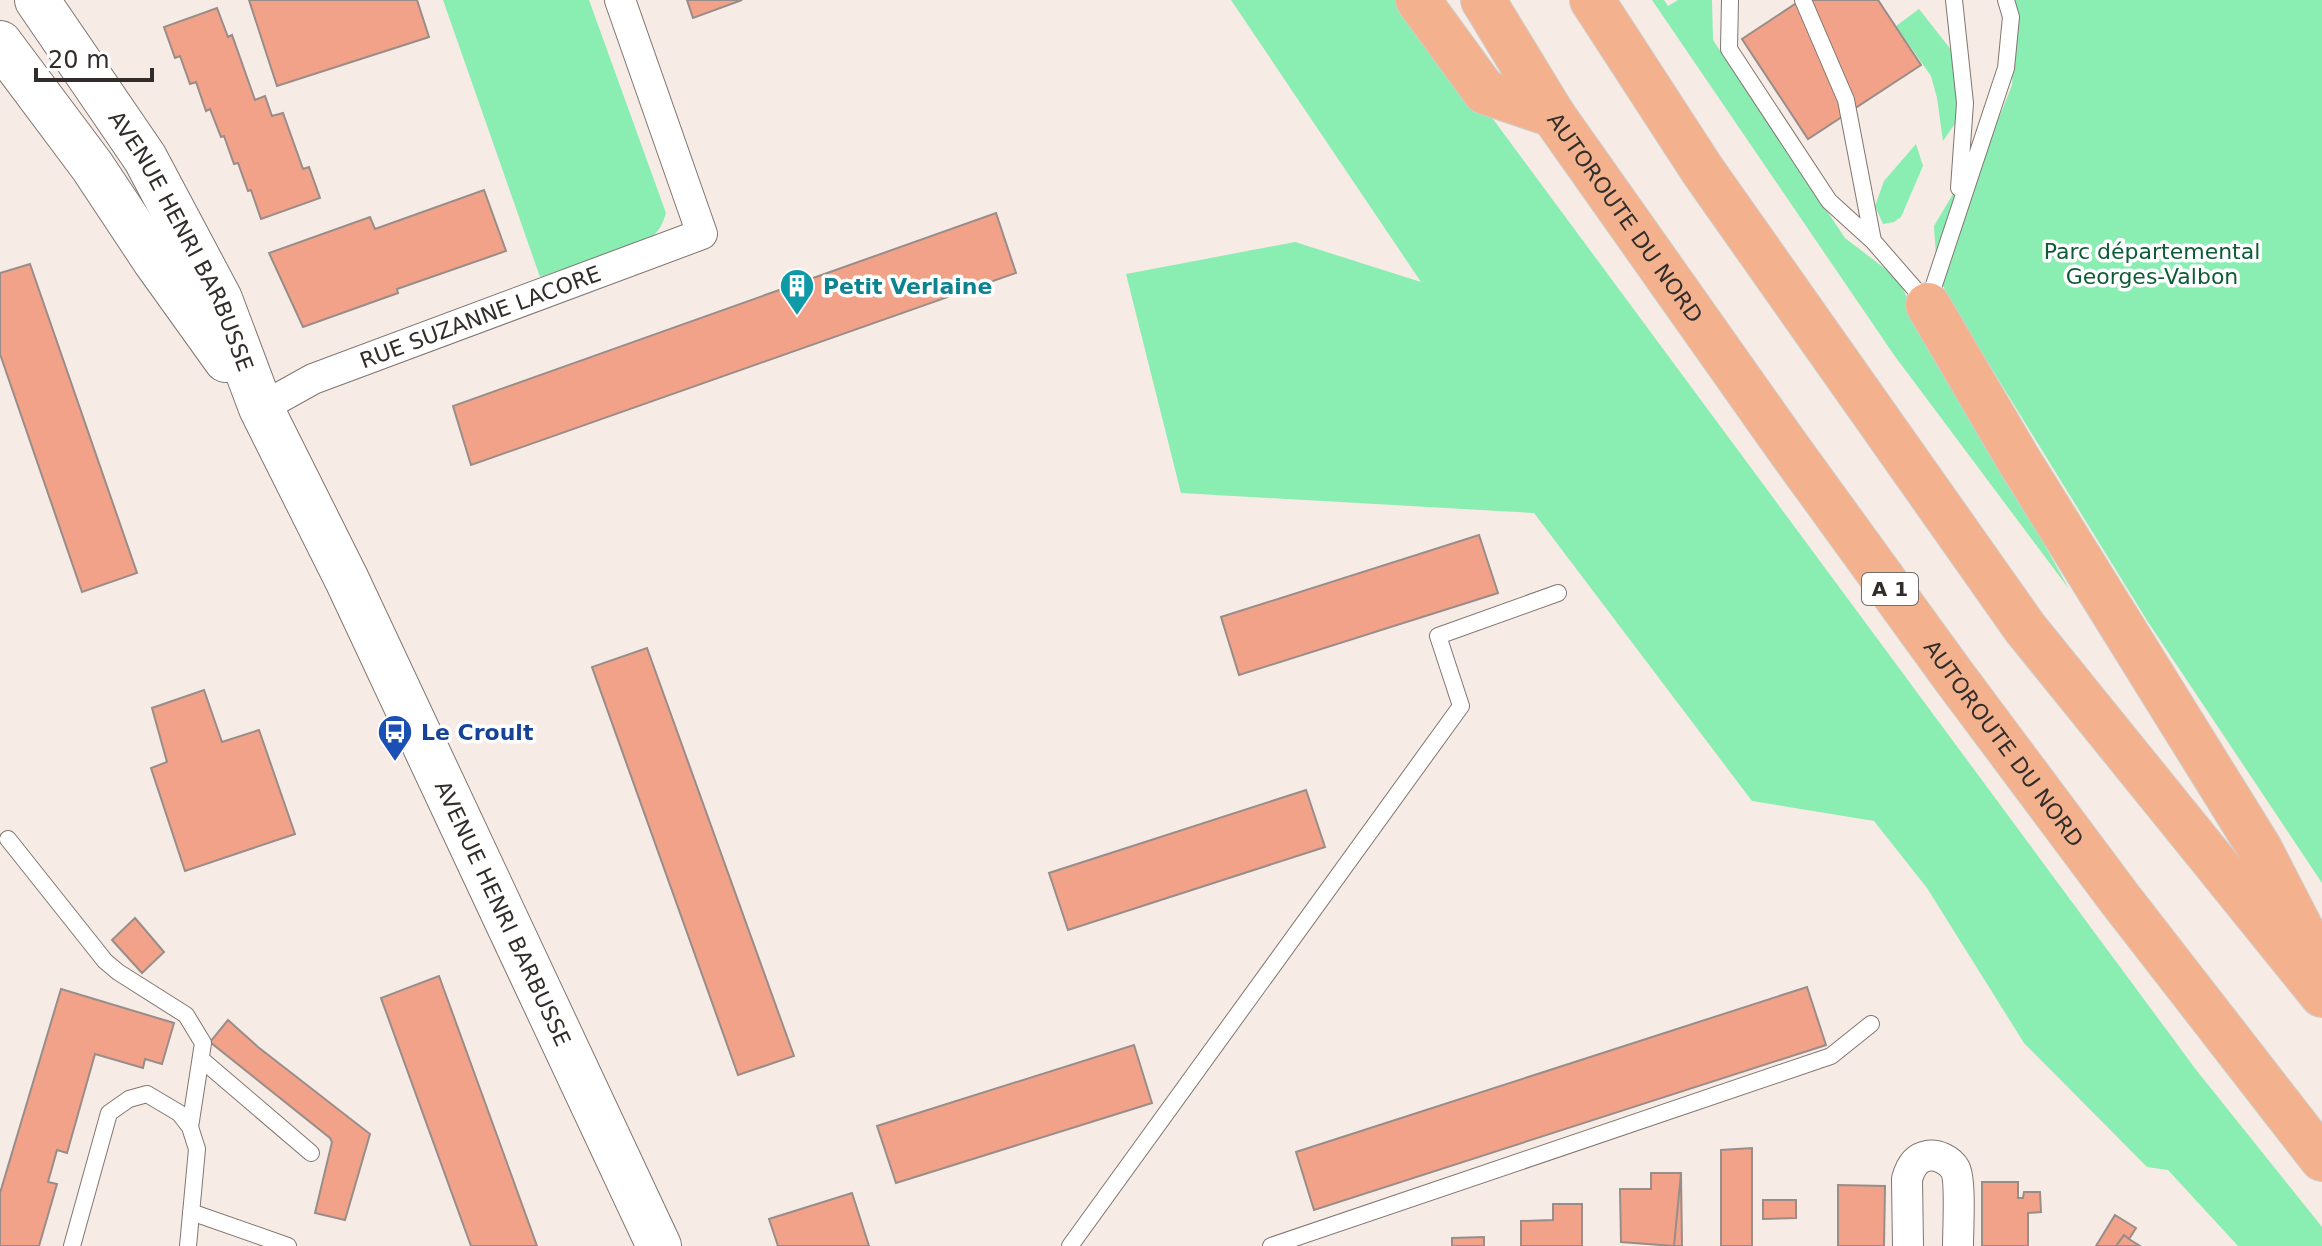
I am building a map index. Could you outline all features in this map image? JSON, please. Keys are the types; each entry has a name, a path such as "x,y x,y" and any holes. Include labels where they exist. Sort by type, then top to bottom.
{"highway":[{"path":"1418,0 1485,92 1553,115"},
{"name":"AUTOROUTE DU NORD","path":"1483,0 1553,115 1942,662 2120,899 2322,1159"},
{"path":"1592,0 1703,171 2025,628 2322,995"},
{"path":"1928,305 2018,459 2260,849 2322,969"}],"main road":[{"name":"AVENUE HENRI BARBUSSE","path":"37,0 145,158 220,299 261,408 347,580 659,1246"},
{"name":"AVENUE HENRI BARBUSSE","path":"0,43 92,166 155,261 261,408"}],"street":[{"name":"RUE SUZANNE LACORE","path":"261,408 313,379 702,234 620,0"},
{"path":"1908,1246 1909,1170 1920,1159 1935,1156 1949,1162 1957,1176 1958,1246"}],"lane":[{"path":"1730,0 1729,49 1829,201 1873,241 1928,305"},
{"path":"1803,0 1846,100 1873,241"},
{"path":"1954,0 1965,103 1957,214"},
{"path":"1928,305 2006,68 2011,17 2006,0"},
{"path":"1070,1246 1461,706 1438,636 1558,593"},
{"path":"8,839 105,961 186,1015 203,1043 190,1127"},
{"path":"1271,1246 1831,1056 1871,1024"},
{"path":"201,1059 311,1153"},
{"path":"72,1246 109,1113 129,1099 147,1094 179,1113 190,1127 197,1149 188,1246"},
{"path":"191,1212 288,1246"}],"green space":[{"path":"443,0 589,0 666,213 651,238 540,277"},
{"path":"1231,0 1405,0 2197,1071 2322,1227 2322,1246 2238,1246 2168,1170 2147,1167 2024,1043 1927,888 1874,821 1752,801 1534,513 1181,493 1126,274 1295,242 1421,282"},
{"path":"1652,0 1664,0 1668,6 1678,0 1712,0 1713,40 1845,238 1896,277 2069,589 1894,355"},
{"name":"Parc départemental Georges-Valbon","path":"2013,0 2322,0 2322,883 2148,622 1950,301 1937,272 1934,226 2001,113 2012,85"},
{"path":"1919,9 1952,51 1963,112 1943,141 1931,76 1896,26"},
{"path":"1916,144 1923,166 1901,217 1883,224 1875,206 1884,181"}],"building":[{"path":"249,0 417,0 429,37 277,86"},
{"path":"687,0 742,0 693,18"},
{"path":"1801,0 1878,0 1921,65 1808,139 1742,39"},
{"path":"217,8 228,37 232,35 255,100 265,96 272,116 283,113 303,169 309,167 320,198 261,219 238,163 234,164 210,109 206,111 196,82 190,84 180,56 175,58 164,27"},
{"path":"484,190 506,251 397,289 398,293 303,327 269,253 370,217 375,229"},
{"name":"Petit Verlaine","path":"996,213 1016,273 471,465 453,406"},
{"path":"30,264 137,573 82,592 0,354 0,273"},
{"path":"1479,535 1498,593 1239,675 1221,617"},
{"path":"647,648 794,1056 738,1075 592,667"},
{"path":"204,690 222,742 259,730 295,834 185,871 151,768 167,762 152,708"},
{"path":"1306,790 1325,847 1068,930 1049,873"},
{"path":"135,918 164,952 142,973 112,940"},
{"path":"439,976 537,1246 471,1246 381,998"},
{"path":"1807,987 1826,1045 1314,1210 1296,1152"},
{"path":"61,989 174,1023 162,1064 145,1059 143,1068 95,1054 67,1153 57,1150 48,1182 57,1184 39,1246 0,1246 0,1193"},
{"path":"228,1020 370,1134 345,1220 315,1213 332,1142 330,1138 210,1042"},
{"path":"1134,1045 1152,1103 896,1183 877,1126"},
{"path":"1752,1148 1752,1246 1721,1246 1721,1150"},
{"path":"1651,1173 1681,1173 1674,1246 1621,1242 1620,1189 1651,1189"},
{"path":"1681,1173 1682,1246 1674,1246"},
{"path":"1982,1182 2018,1182 2018,1198 2023,1198 2024,1192 2040,1192 2041,1212 2028,1213 2028,1246 1982,1246"},
{"path":"1838,1185 1885,1186 1884,1246 1838,1246"},
{"path":"852,1193 869,1246 778,1246 769,1219"},
{"path":"1763,1200 1796,1200 1796,1218 1763,1219"},
{"path":"1553,1204 1582,1204 1582,1246 1521,1246 1521,1221 1553,1220"},
{"path":"2115,1215 2136,1228 2129,1239 2124,1235 2116,1246 2096,1246"},
{"path":"2124,1235 2129,1239 2140,1246 2116,1246"},
{"path":"1484,1237 1484,1246 1452,1246 1452,1238"}],"place":[{"name":"Petit Verlaine","path":"797,317"},
{"name":"Le Croult","path":"395,763"}]}
